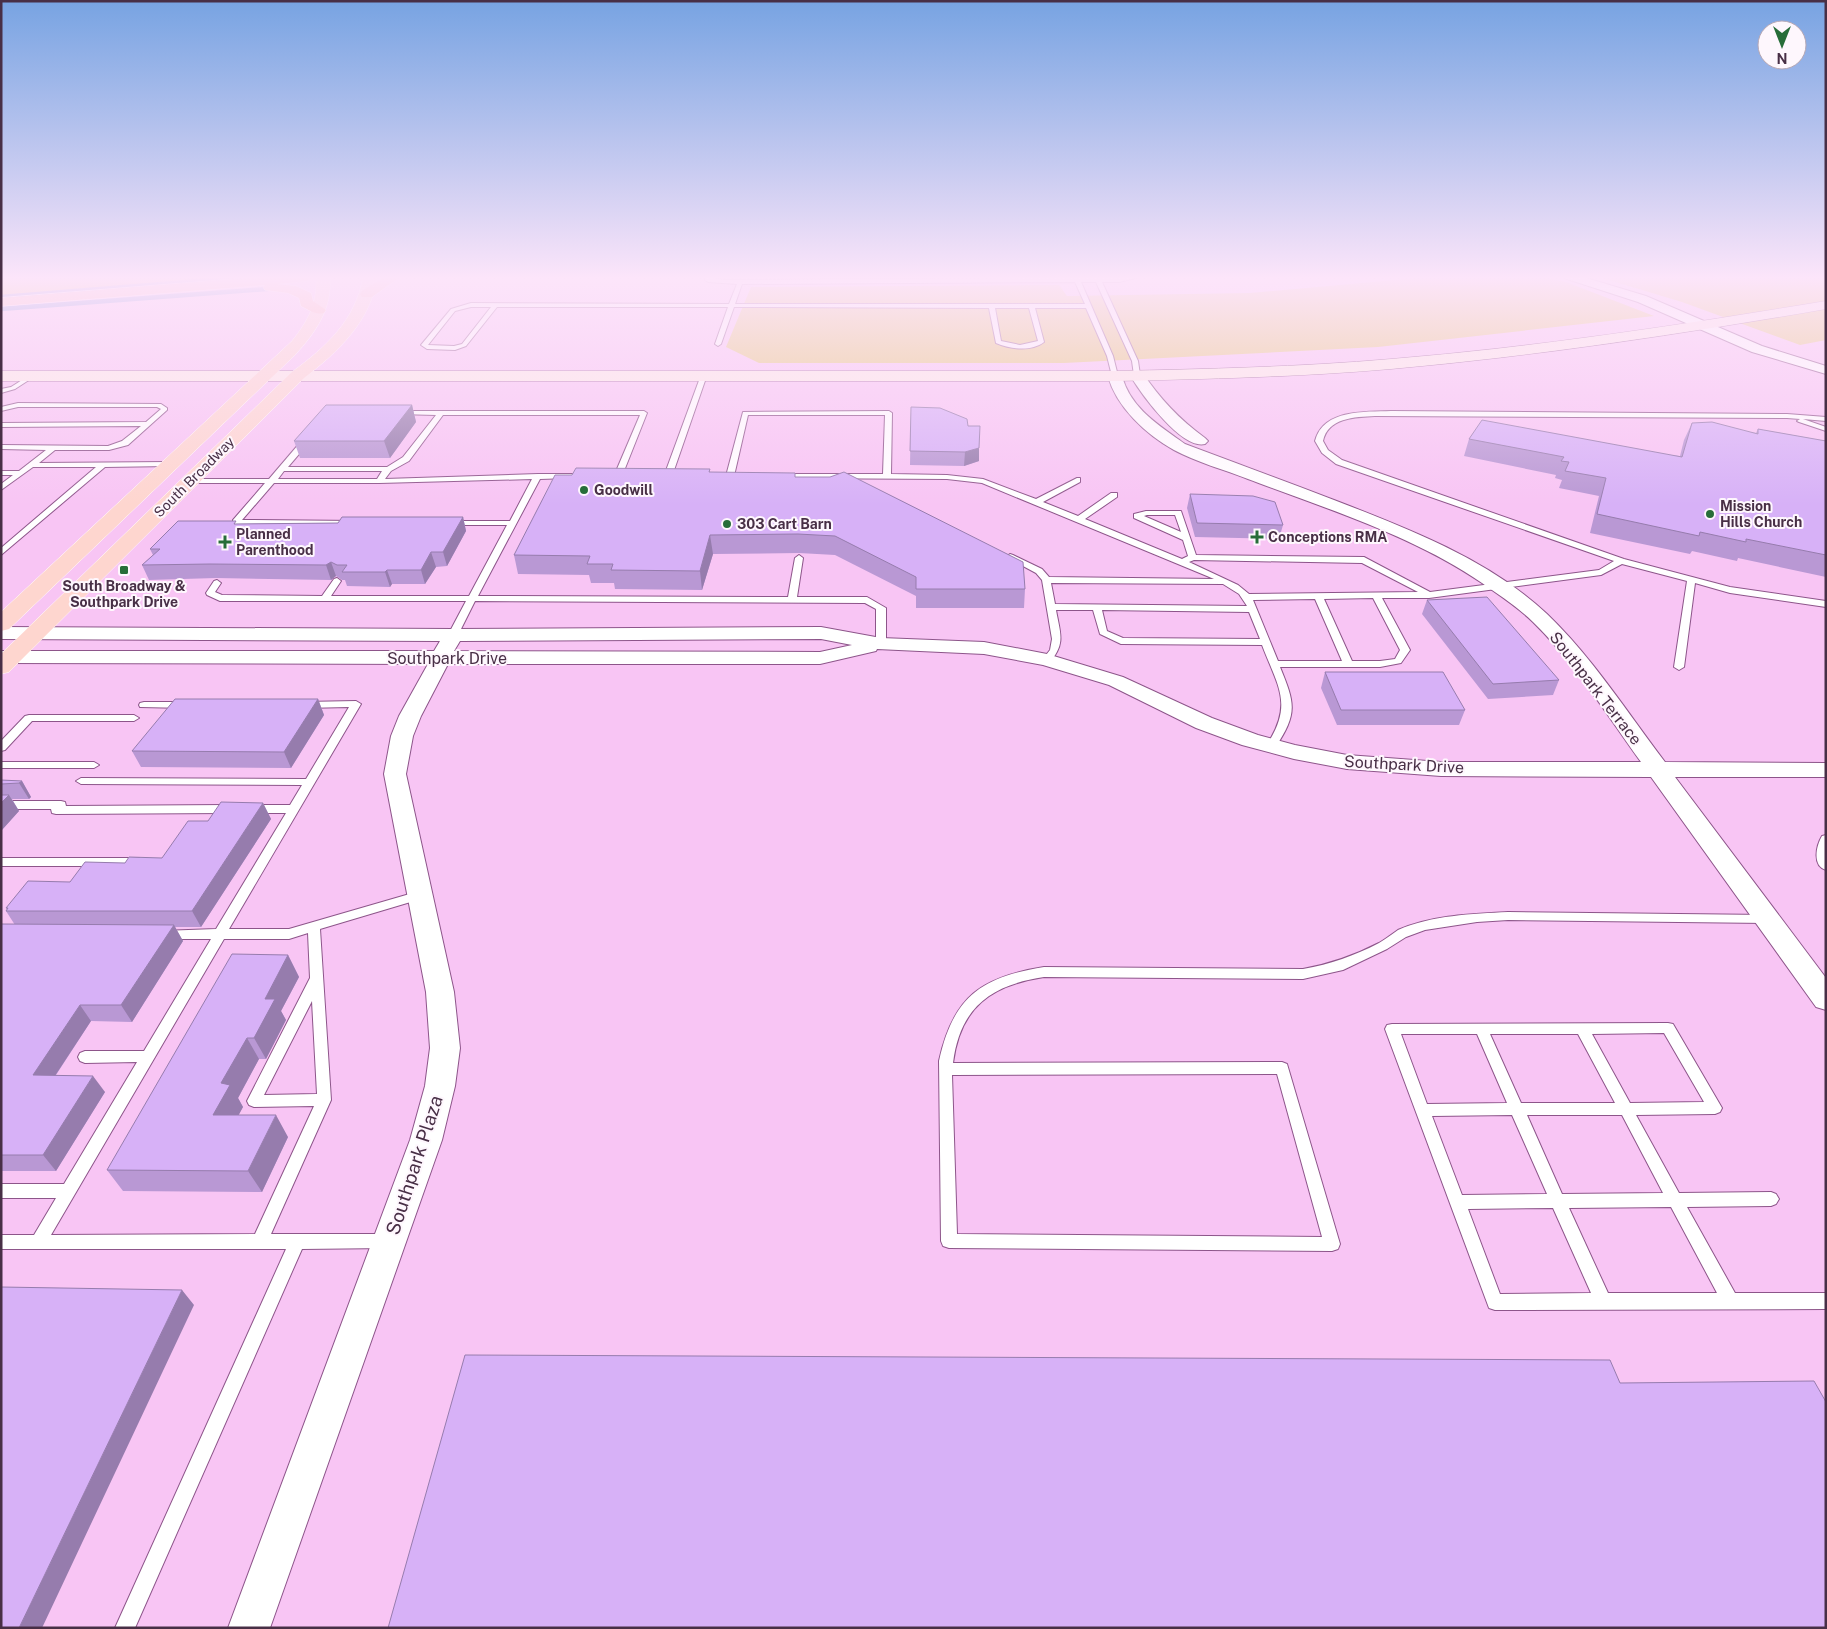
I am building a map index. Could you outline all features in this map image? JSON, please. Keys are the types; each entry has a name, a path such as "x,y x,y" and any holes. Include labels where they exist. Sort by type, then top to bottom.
{"main road":[{"name":"South Broadway","path":"1,624 289,353"},
{"name":"South Broadway","path":"5,660 36,633 298,375 327,353"},
{"path":"1,376 1114,376 1284,371 1389,364 1490,353"}],"street":[{"path":"1768,353 1826,370"},
{"name":"Southpark Terrace","path":"1137,375 1162,411 1181,428 1212,449 1221,461"},
{"name":"Southpark Terrace","path":"1114,376 1120,391 1131,406 1157,431 1193,453 1221,461 1261,479 1394,529 1441,551 1499,586 1540,618 1571,652 1826,999"},
{"name":"Southpark Drive","path":"1,633 820,658 881,644 976,648 1047,660 1116,681 1204,723 1271,746 1347,762 1398,767 1826,770"},
{"name":"Southpark Drive","path":"5,660 447,646"},
{"name":"Southpark Plaza","path":"249,1628 426,1140 440,1086 444,1048 440,992 395,774 402,736 410,716 447,646"}],"lane":[{"path":"1109,353 1114,376"},
{"path":"1131,353 1135,361 1137,375"},
{"path":"1,391 13,388 32,376"},
{"path":"668,476 704,376"},
{"path":"1,409 27,405 159,406 165,409 125,443 109,448 1,447"},
{"path":"391,413 644,413 618,476"},
{"path":"282,469 388,468 406,459 440,413"},
{"path":"730,476 745,413 889,413 887,477"},
{"path":"1826,418 1787,416 1391,413 1357,415 1336,421 1323,430 1319,441 1326,451 1339,462 1621,561 1730,590 1826,604"},
{"path":"1787,416 1826,429"},
{"path":"1,425 147,424"},
{"path":"312,434 236,522 367,523"},
{"path":"1,488 53,448"},
{"path":"1,552 104,464"},
{"path":"31,465 170,464"},
{"path":"379,481 388,468"},
{"path":"1,473 20,473"},
{"path":"447,646 538,476"},
{"path":"190,481 379,481 582,476"},
{"path":"774,476 947,477 983,481 1079,519 1225,582 1247,597 1288,697 1289,706 1286,721 1271,746"},
{"path":"839,477 862,488"},
{"path":"1037,502 1076,480"},
{"path":"1079,519 1114,495"},
{"path":"1186,538 1137,516 1146,512 1178,513 1193,557"},
{"path":"442,523 513,523"},
{"path":"1005,555 1038,571 1046,580 1057,639 1055,650 1047,660"},
{"path":"1182,562 1193,557 1364,560 1429,595"},
{"path":"792,600 800,558"},
{"path":"1247,597 1429,595 1601,572 1621,561"},
{"path":"1046,580 1225,582"},
{"path":"325,598 337,581"},
{"path":"1678,667 1691,581"},
{"path":"217,583 210,594 220,598 867,600 881,608 881,644"},
{"path":"1318,596 1348,664"},
{"path":"1275,664 1380,664 1398,661 1405,650 1376,596"},
{"path":"1052,607 1252,609"},
{"path":"1097,608 1103,632 1121,641 1266,642"},
{"path":"38,1242 222,934 356,704 289,705"},
{"path":"144,705 202,705"},
{"path":"1,748 29,718 134,718"},
{"path":"1,765 94,765"},
{"path":"81,781 311,782"},
{"path":"1,805 58,808 295,809"},
{"path":"1826,839 1822,845 1822,855 1826,866"},
{"path":"1,862 147,862"},
{"path":"152,934 289,934 420,895"},
{"path":"946,1069 1282,1068 1332,1244 949,1241 946,1069 946,1062 954,1030 964,1010 983,992 1004,980 1021,974 1044,972 1303,974 1338,967 1375,950 1402,934 1424,926 1477,918 1508,916 1767,919"},
{"path":"260,1241 324,1100 314,927"},
{"path":"317,978 254,1101 324,1100"},
{"path":"1423,1110 1715,1108 1668,1028 1583,1030 1392,1029 1495,1302 1826,1301"},
{"path":"1481,1029 1603,1301"},
{"path":"1583,1030 1730,1301"},
{"path":"85,1057 149,1056"},
{"path":"1,1190 69,1190"},
{"path":"1457,1202 1771,1199"},
{"path":"125,1628 297,1241"},
{"path":"1,1242 390,1241"}],"shaded area":[{"path":"738,353 1260,353 1064,363 759,363"}],"building":[{"path":"326,405 412,405 384,441 294,441"},
{"path":"911,407 940,408 967,419 968,426 980,426 979,448 965,452 910,451"},
{"name":"Mission Hills Church","path":"1482,420 1682,457 1692,423 1712,422 1758,434 1758,429 1826,441 1826,555 1746,539 1746,542 1700,532 1699,536 1597,514 1606,478 1565,471 1569,462 1561,461 1564,457 1469,439"},
{"name":"303 Cart Barn","path":"576,468 710,469 709,472 795,473 795,477 830,477 844,472 1023,562 1025,589 916,589 916,577 835,536 798,534 710,535 700,571 611,570 613,564 587,564 590,556 514,555 555,475 572,475"},
{"path":"1190,494 1253,496 1275,502 1283,525 1197,523"},
{"path":"342,517 463,517 443,552 431,552 421,570 342,572 347,565 337,565 331,562 326,565 142,565 160,549 150,549 178,521 236,521 234,524 338,523"},
{"path":"1487,597 1559,680 1493,684 1427,600"},
{"path":"1325,672 1443,672 1465,710 1341,710"},
{"path":"175,699 318,699 284,752 132,751"},
{"path":"1,780 22,781 19,783 1,784"},
{"path":"1,795 9,795 1,803"},
{"path":"221,802 263,803 192,911 6,911 8,908 6,908 28,881 70,882 85,862 125,863 129,857 162,858 188,821 208,821"},
{"path":"1,924 174,925 121,1005 80,1005 33,1075 93,1076 43,1155 1,1155"},
{"path":"232,954 288,955 265,999 275,999 254,1038 247,1038 221,1083 230,1085 213,1115 276,1115 248,1171 107,1170"},
{"path":"1,1287 182,1290 19,1628 1,1628"},
{"path":"465,1355 1610,1360 1620,1383 1814,1381 1826,1402 1826,1628 388,1628"}],"place":[{"name":"Goodwill","path":"584,490"},
{"name":"Mission Hills Church","path":"1710,514"},
{"name":"303 Cart Barn","path":"727,524"},
{"name":"Conceptions RMA","path":"1257,537"},
{"name":"Planned Parenthood","path":"225,542"},
{"name":"South Broadway & Southpark Drive","path":"124,570"}]}
